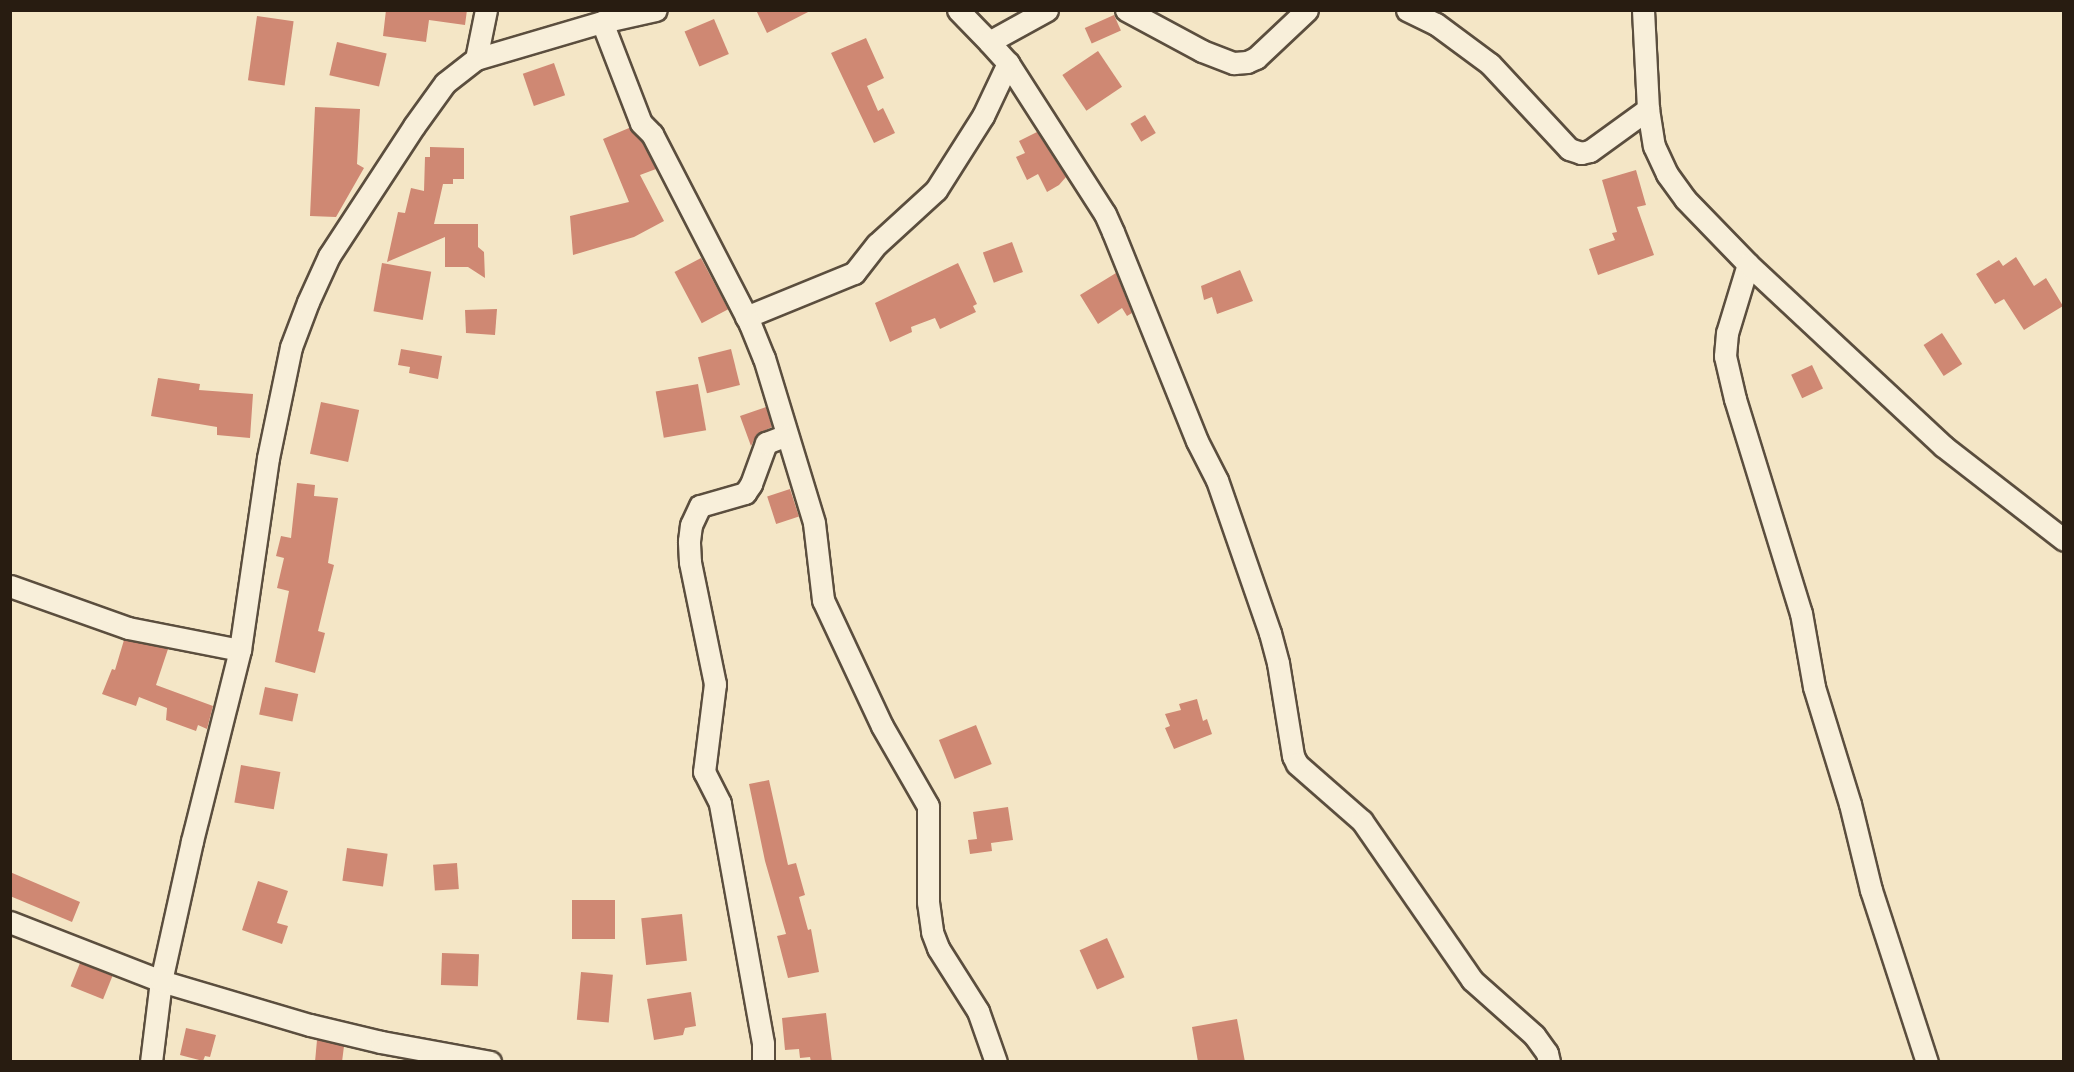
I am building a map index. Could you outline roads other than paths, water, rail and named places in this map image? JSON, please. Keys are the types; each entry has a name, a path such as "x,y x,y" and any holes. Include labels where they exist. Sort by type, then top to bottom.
{"street":[{"path":"476,59 486,10"},
{"path":"151,1062 161,981 192,841 240,650 268,458 291,346 328,256 445,83 476,59 602,22 656,10"},
{"path":"958,10 1008,63 1105,214 1197,441 1217,480 1272,640 1293,756 1297,764 1362,821 1472,980 1534,1035 1547,1053 1549,1062"},
{"path":"989,42 1047,10"},
{"path":"1126,10 1202,51 1234,63 1247,62 1256,58 1307,10"},
{"path":"1407,10 1436,24 1490,64 1569,148 1581,153 1590,151 1648,109"},
{"path":"1643,10 1648,109 1654,146 1667,174 1717,234 1943,446 2064,540"},
{"path":"602,22 641,123 652,134 746,317 764,358 814,524 823,600 882,726 928,806 928,902 932,932 938,948 978,1011 996,1062"},
{"path":"746,317 854,273 877,244 936,190 983,116 1008,63"},
{"path":"1748,264 1726,333 1725,356 1735,399 1801,613 1814,687 1850,804 1871,890 1927,1062"},
{"path":"763,1062 763,1043 720,803 704,772 715,684 690,562 689,541 691,525 700,506 745,493 751,484 766,443 787,435"},
{"path":"10,586 128,628 240,650"},
{"path":"10,921 161,981 320,1027 381,1042 490,1062"}]}
